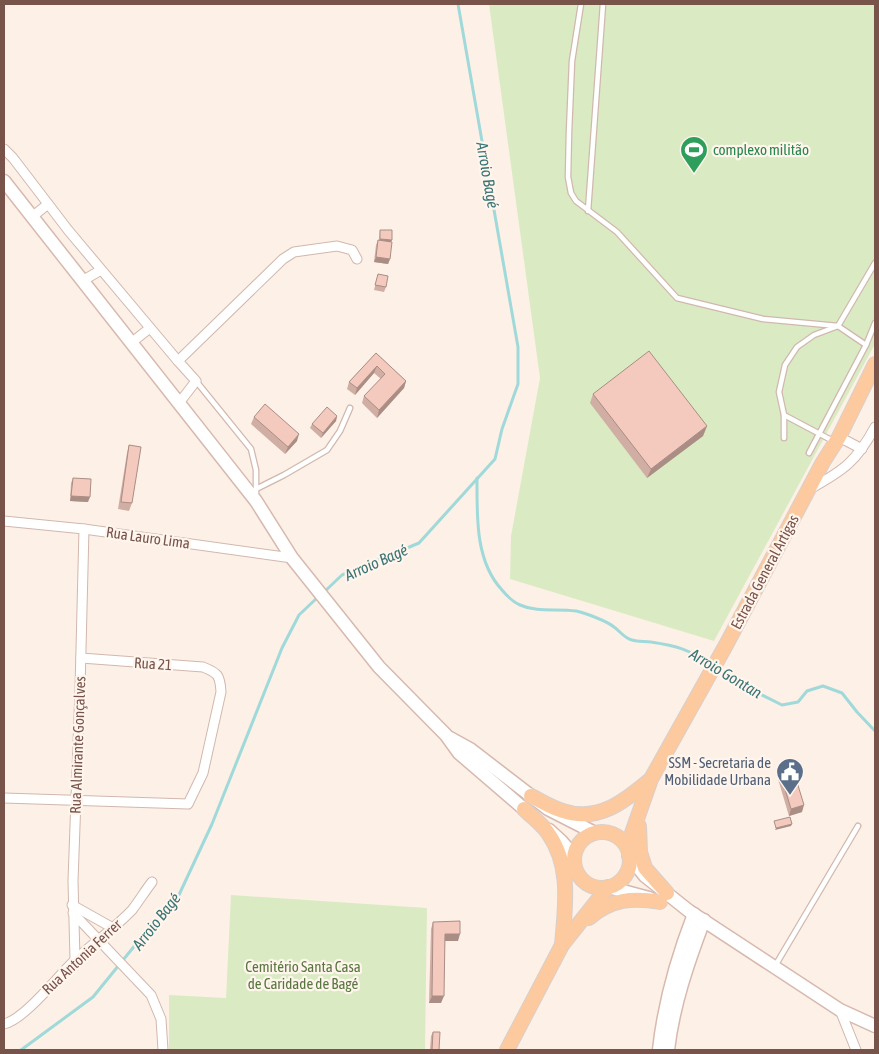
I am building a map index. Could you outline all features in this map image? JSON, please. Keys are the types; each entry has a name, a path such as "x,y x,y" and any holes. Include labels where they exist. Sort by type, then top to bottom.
{"main road":[{"path":"4,181 179,403 256,495 296,563 379,667 446,735 459,753 561,841 574,860 579,876 583,881 595,887 608,887 642,895 663,897"},
{"name":"Estrada General Artigas","path":"651,779 726,645 823,462 838,440 875,364"},
{"path":"446,735 470,749 560,816 595,833 608,833 620,839 625,844 629,856 630,863 625,876 608,887 562,946 507,1050"},
{"path":"531,796 563,811 583,815 603,812 625,800 651,779"},
{"path":"562,946 578,844 595,833 651,779"},
{"path":"651,779 631,836 629,856 663,897 696,915 840,1010 875,1026"},
{"path":"651,779 639,825 640,852 646,868 663,897"},
{"path":"524,809 548,832 559,851 566,877 562,946"},
{"path":"562,946 596,912 620,901 663,897"},
{"path":"659,1050 662,1023 678,957 696,915"},
{"path":"668,1050 671,1025 688,966 696,915"}],"street":[{"path":"4,149 101,270 196,381 179,403"},
{"path":"32,216 48,204"},
{"path":"178,361 283,259 294,252 337,246 352,250 357,259"},
{"path":"82,281 101,270"},
{"path":"131,343 150,328"},
{"path":"808,491 841,472 862,449 875,427"},
{"path":"838,440 862,449"},
{"name":"Rua Lauro Lima","path":"4,521 84,530 296,563"},
{"name":"Rua Almirante Gonçalves","path":"75,960 73,909 75,799 84,530"},
{"name":"Rua 21","path":"75,799 188,804 203,773 221,692 220,680 214,672 203,667 81,658"},
{"path":"4,798 75,799"},
{"name":"Rua Antonia Ferrer","path":"4,1024 10,1022 30,1006 75,960 113,928 132,909 152,882"},
{"path":"73,909 113,928"},
{"path":"73,909 150,995 160,1019 163,1050"},
{"path":"840,1010 856,1050"}],"lane":[{"path":"581,4 571,75 568,177 576,201 617,232 677,298 763,319 838,326 866,345"},
{"path":"588,211 603,4"},
{"path":"784,438 784,415 779,392 785,365 797,347 802,343 814,335 838,326 875,263"},
{"path":"809,453 866,345 875,323"},
{"path":"196,381 251,449 256,470 256,495"},
{"path":"256,495 284,475 327,450 340,431 350,408"},
{"path":"784,415 819,434 838,440"},
{"path":"775,966 858,826"}],"green space":[{"name":"complexo militão","path":"489,4 875,4 875,344 714,641 510,579 511,536 540,378"},
{"name":"Cemitério Santa Casa de Caridade de Bagé","path":"231,895 427,908 425,1050 169,1050 169,995 226,998"}],"building":[{"path":"380,230 392,230 392,240 380,239"},
{"path":"378,240 392,242 390,259 376,257"},
{"path":"378,274 388,276 386,287 375,285"},
{"path":"649,351 707,426 651,469 593,394"},
{"path":"376,353 406,381 379,410 364,396 385,374 377,366 357,388 349,382"},
{"path":"265,404 299,434 288,447 254,417"},
{"path":"327,407 337,416 323,433 312,424"},
{"path":"129,445 141,447 132,503 121,502"},
{"path":"73,478 91,479 90,497 71,496"},
{"path":"793,769 804,805 791,809 780,772"},
{"path":"790,817 792,824 776,828 774,821"},
{"path":"460,921 460,934 445,934 444,996 432,996 433,922"},
{"path":"433,1032 440,1032 439,1050 432,1050"}],"waterway":[{"name":"Arroio Bagé","path":"323,593 342,575 419,543 495,459 502,429 518,384 518,347 458,4"},
{"name":"Arroio Gontan","path":"477,478 479,537 482,552 493,578 513,601 534,609 576,611 611,625 629,639 675,647 689,652 710,664"},
{"name":"Arroio Bagé","path":"21,1050 93,997 145,933 178,897 212,824 282,648 299,615 318,597"},
{"name":"Arroio Gontan","path":"717,669 736,682 782,705 798,702 807,691 823,686 842,693 875,731"}],"place":[{"name":"complexo militão","path":"694,174"},
{"name":"SSM - Secretaria de Mobilidade Urbana","path":"790,796"}]}
